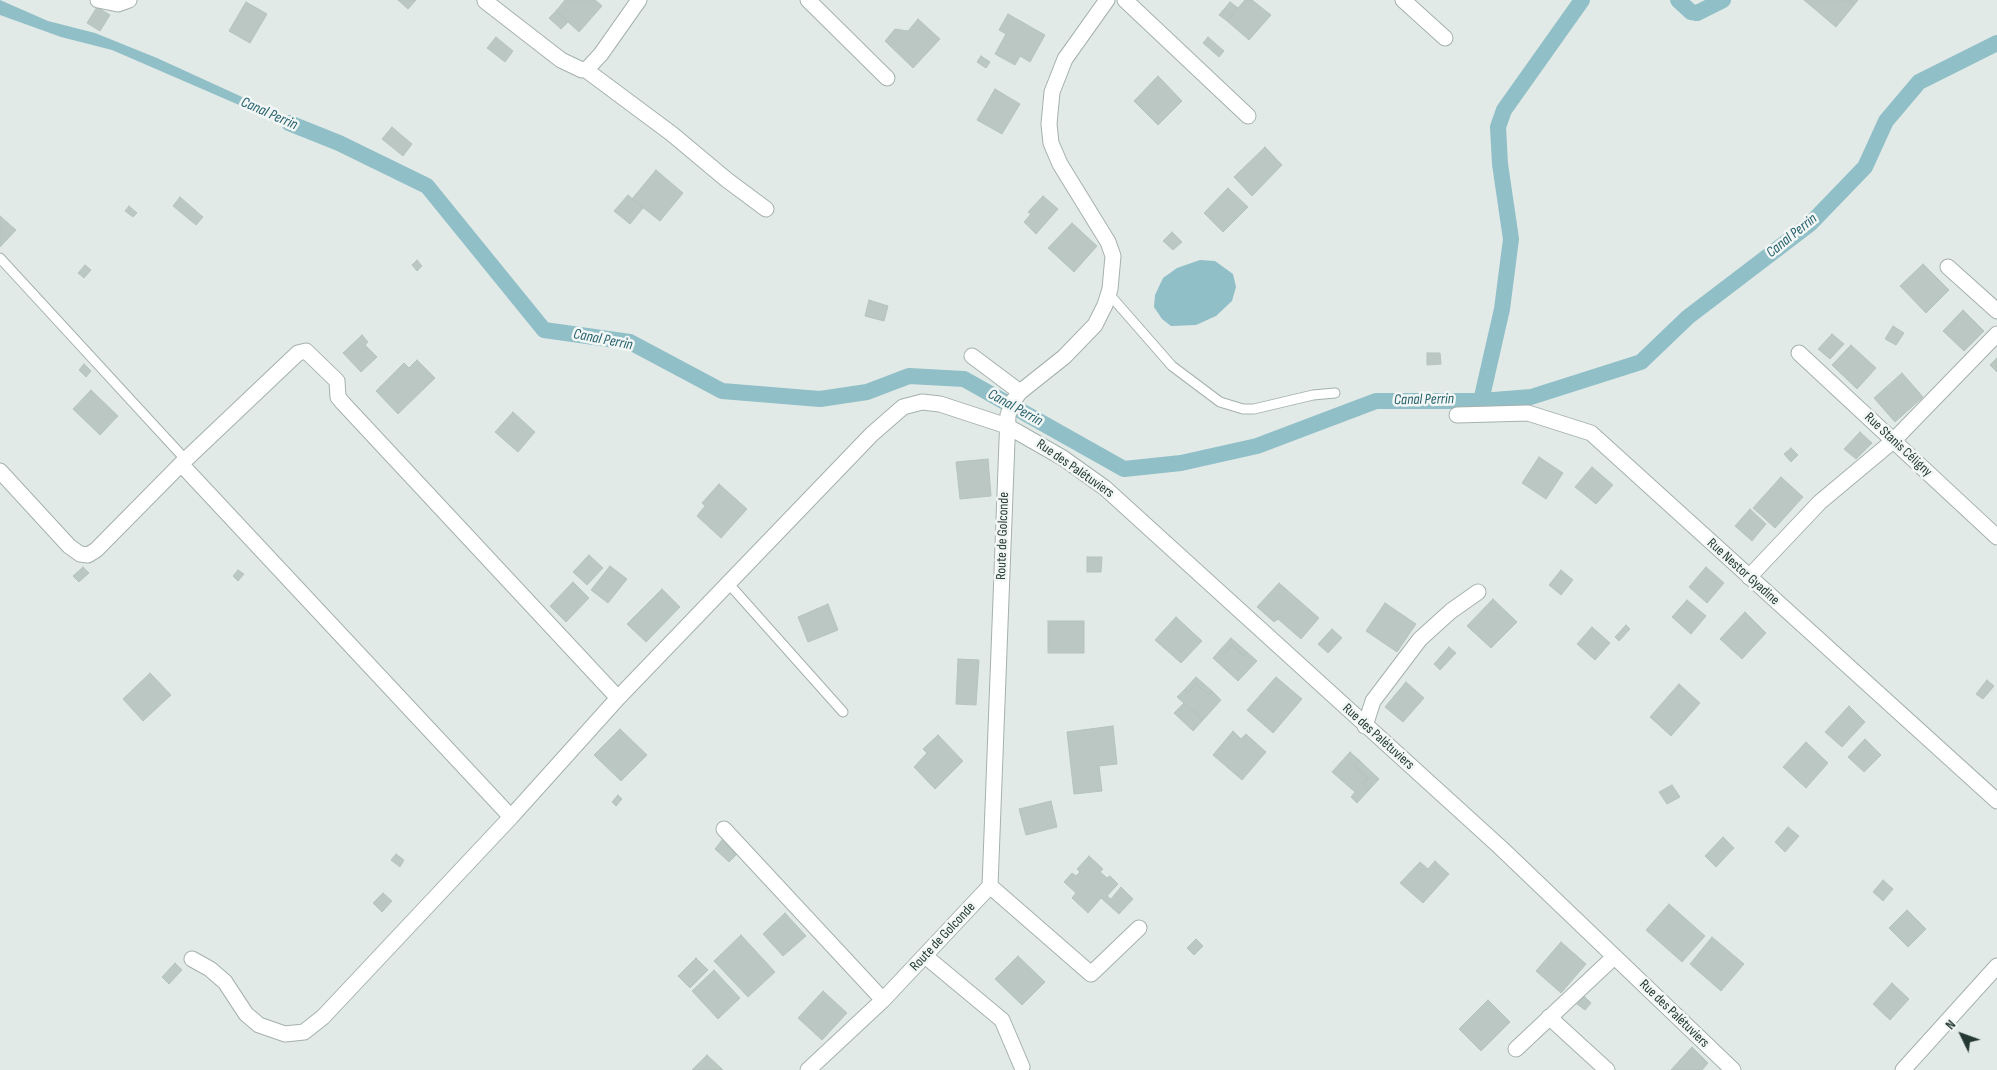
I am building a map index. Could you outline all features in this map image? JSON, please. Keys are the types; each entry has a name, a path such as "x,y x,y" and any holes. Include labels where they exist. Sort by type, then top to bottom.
{"street":[{"path":"98,0 118,4 129,0"},
{"path":"586,70 600,54 639,0"},
{"path":"808,0 887,78"},
{"name":"Route de Golconde","path":"808,1070 883,1000 990,886 1007,426 1010,408 1020,392 1082,340 1095,325 1108,294 1113,272 1113,256 1108,242 1060,164 1051,143 1048,124 1050,99 1057,75 1077,39 1106,0"},
{"path":"1125,0 1248,116"},
{"path":"1403,0 1445,38"},
{"path":"485,1 561,60 578,70 586,70 672,134 727,180 766,209"},
{"path":"1948,267 1997,311"},
{"path":"1749,577 1820,502 1893,441 1997,334"},
{"path":"0,472 62,540 76,551 86,555 96,550 183,462 298,353 306,351 337,381 338,397 342,402 618,698"},
{"name":"Rue Stanis Céligny","path":"1800,353 1997,537"},
{"path":"972,356 1020,392"},
{"name":"Rue des Palétuviers","path":"192,959 210,968 225,982 246,1014 259,1025 286,1034 304,1032 323,1016 511,816 618,698 872,434 903,406 932,402 1007,426 1063,458 1105,488 1500,848 1732,1070"},
{"name":"Rue Nestor Gyadine","path":"1457,415 1528,413 1591,433 1997,801"},
{"path":"183,462 511,816"},
{"path":"1365,726 1373,702 1392,673 1420,639 1451,611 1478,592"},
{"path":"724,829 883,1000"},
{"path":"990,886 1091,974 1139,928"},
{"path":"925,956 1002,1020 1022,1067"},
{"path":"1516,1049 1614,957"},
{"path":"1903,1070 1997,966"},
{"path":"1549,1017 1607,1070"}],"lane":[{"path":"0,258 183,462"},
{"path":"1108,294 1172,366 1220,402 1244,409 1254,409 1313,395 1335,393"},
{"path":"728,583 843,712"}],"water":[{"path":"0,0 48,21 95,33 157,58 275,112 310,131 253,111 112,50 61,37 0,15"},
{"path":"1200,260 1215,261 1233,274 1236,287 1232,301 1216,316 1196,325 1171,326 1162,319 1154,307 1155,295 1163,278 1177,268"}],"building":[{"path":"398,0 416,0 408,9"},
{"path":"565,0 595,0 602,6 579,32 556,11"},
{"path":"1245,0 1252,0 1271,15 1249,40 1227,21"},
{"path":"1804,0 1848,0 1854,5 1836,27"},
{"path":"1848,0 1858,0 1854,5"},
{"path":"246,2 267,14 250,43 229,31"},
{"path":"1230,2 1238,8 1227,21 1219,15"},
{"path":"97,7 110,15 100,31 87,23"},
{"path":"556,11 568,22 561,29 549,18"},
{"path":"1008,14 1045,35 1030,62 1020,56 1015,65 995,54 1006,34 999,30"},
{"path":"918,19 940,39 913,68 885,41 895,29 908,31"},
{"path":"496,37 513,51 505,62 487,48"},
{"path":"1208,37 1224,51 1219,57 1203,43"},
{"path":"981,56 990,62 986,68 977,62"},
{"path":"1158,76 1182,101 1158,125 1134,101"},
{"path":"995,89 1020,104 1002,134 977,120"},
{"path":"392,127 412,144 403,156 382,139"},
{"path":"1265,147 1282,165 1252,196 1234,177"},
{"path":"656,170 683,193 660,221 632,199"},
{"path":"1228,188 1248,207 1223,232 1204,213"},
{"path":"628,195 643,208 630,224 614,211"},
{"path":"1043,196 1058,209 1036,234 1024,222 1031,214 1028,212"},
{"path":"180,197 203,217 196,225 173,206"},
{"path":"129,206 137,213 133,217 125,211"},
{"path":"0,216 16,230 0,247"},
{"path":"1072,223 1097,246 1074,272 1048,248"},
{"path":"1172,232 1182,242 1173,250 1163,241"},
{"path":"417,260 422,266 417,271 412,265"},
{"path":"1923,264 1949,290 1926,313 1900,286"},
{"path":"85,265 91,270 84,278 78,273"},
{"path":"869,300 888,306 884,321 865,316"},
{"path":"1963,310 1984,331 1964,351 1943,331"},
{"path":"1893,326 1904,333 1896,345 1885,339"},
{"path":"1832,334 1844,344 1830,359 1818,349"},
{"path":"362,335 368,342 365,345 377,357 361,372 343,353"},
{"path":"1851,345 1876,368 1857,389 1832,365"},
{"path":"1427,353 1440,353 1441,364 1427,365"},
{"path":"1997,358 1997,372 1990,365"},
{"path":"417,360 435,378 398,414 376,391 404,363 409,368"},
{"path":"84,364 91,371 86,377 79,370"},
{"path":"1902,373 1923,397 1895,422 1874,398"},
{"path":"91,390 118,416 100,435 73,409"},
{"path":"513,412 535,432 518,452 495,432"},
{"path":"1860,432 1872,443 1856,459 1844,449"},
{"path":"1791,448 1798,455 1791,462 1784,454"},
{"path":"1539,457 1563,473 1546,499 1522,483"},
{"path":"988,459 991,496 960,499 956,462"},
{"path":"1592,467 1613,485 1596,504 1575,487"},
{"path":"1781,477 1803,497 1775,528 1753,508"},
{"path":"719,484 747,509 721,538 697,516 705,506 702,503"},
{"path":"1750,509 1766,524 1752,541 1735,526"},
{"path":"589,555 603,568 587,585 573,572"},
{"path":"1087,557 1102,557 1101,572 1087,572"},
{"path":"610,566 627,579 608,603 591,590"},
{"path":"83,567 89,573 79,582 73,576"},
{"path":"1706,567 1724,583 1707,603 1689,587"},
{"path":"238,570 244,574 238,581 233,576"},
{"path":"1561,570 1573,580 1561,595 1549,585"},
{"path":"573,582 589,598 566,622 550,606"},
{"path":"1279,583 1319,618 1301,639 1278,619 1274,622 1257,607"},
{"path":"662,589 680,607 646,642 627,624"},
{"path":"1493,599 1517,622 1491,648 1467,626"},
{"path":"1687,600 1706,616 1691,634 1672,617"},
{"path":"1385,603 1416,624 1397,652 1366,631"},
{"path":"828,604 838,630 808,642 798,617"},
{"path":"1745,612 1766,633 1742,659 1720,639"},
{"path":"1176,617 1202,641 1181,663 1155,640"},
{"path":"1048,621 1084,621 1084,653 1048,653"},
{"path":"1626,625 1630,629 1619,641 1615,637"},
{"path":"1592,627 1610,643 1595,660 1577,644"},
{"path":"1332,629 1342,638 1328,653 1318,644"},
{"path":"1231,638 1247,652 1244,656 1232,645 1224,654 1220,650"},
{"path":"1232,645 1244,656 1247,652 1257,661 1238,681 1213,658 1220,650 1224,654"},
{"path":"1449,647 1456,653 1440,670 1434,664"},
{"path":"958,659 979,660 976,705 956,704"},
{"path":"150,673 171,695 143,721 123,699"},
{"path":"1196,677 1212,691 1209,695 1196,684 1188,693 1185,689"},
{"path":"1276,677 1302,699 1273,733 1247,710"},
{"path":"1987,680 1994,686 1983,699 1976,694"},
{"path":"1406,682 1424,698 1403,722 1385,707"},
{"path":"1196,684 1209,695 1212,691 1221,700 1203,720 1177,697 1185,689 1188,693"},
{"path":"1679,684 1700,703 1671,736 1650,717"},
{"path":"1184,703 1203,720 1193,731 1174,713"},
{"path":"1849,706 1865,722 1842,747 1825,732"},
{"path":"1113,726 1117,764 1099,766 1102,791 1074,794 1067,732"},
{"path":"620,729 647,755 621,781 594,755"},
{"path":"1233,731 1241,739 1246,734 1266,752 1242,780 1213,755"},
{"path":"938,735 963,761 935,789 914,767 927,753 923,749"},
{"path":"1865,739 1881,755 1864,772 1848,757"},
{"path":"1806,742 1828,763 1806,788 1783,767"},
{"path":"1350,752 1359,760 1354,765 1368,778 1363,784 1369,790 1357,803 1351,797 1355,792 1332,772"},
{"path":"1359,760 1379,779 1369,790 1363,784 1368,778 1354,765"},
{"path":"1672,785 1680,797 1667,804 1659,792"},
{"path":"618,795 622,799 616,806 612,802"},
{"path":"1051,801 1057,827 1026,835 1019,809"},
{"path":"1788,827 1799,836 1785,852 1775,842"},
{"path":"1723,837 1734,848 1716,867 1705,856"},
{"path":"722,840 737,854 729,862 715,849"},
{"path":"396,854 404,860 400,867 391,860"},
{"path":"1089,856 1103,869 1100,872 1107,878 1110,876 1118,884 1107,896 1111,899 1121,887 1133,899 1119,914 1101,898 1088,913 1072,898 1076,893 1064,882 1072,873 1076,876 1080,872 1077,869"},
{"path":"1435,861 1449,874 1423,903 1400,883 1420,862 1428,869"},
{"path":"1883,880 1893,889 1883,901 1873,892"},
{"path":"383,893 392,901 382,912 373,903"},
{"path":"1669,904 1705,936 1682,962 1646,930"},
{"path":"1907,910 1926,929 1908,947 1889,928"},
{"path":"785,913 806,936 783,956 763,934"},
{"path":"741,935 775,972 748,997 714,961"},
{"path":"1712,937 1744,964 1721,991 1690,964"},
{"path":"1196,939 1203,946 1194,955 1187,948"},
{"path":"1561,942 1586,964 1561,993 1536,971"},
{"path":"1018,956 1045,982 1022,1005 995,979"},
{"path":"696,958 708,970 690,988 678,976"},
{"path":"175,963 182,970 169,984 162,977"},
{"path":"714,970 740,998 718,1019 692,991"},
{"path":"1892,983 1909,999 1890,1020 1873,1004"},
{"path":"823,991 847,1013 822,1040 798,1018"},
{"path":"1584,996 1591,1003 1585,1010 1577,1004"},
{"path":"1488,1000 1510,1022 1481,1051 1459,1029"},
{"path":"1692,1047 1708,1063 1702,1070 1671,1070"},
{"path":"707,1055 723,1070 692,1070"}],"waterway":[{"path":"1481,401 1502,309 1511,239 1500,164 1498,127 1504,110 1582,0"},
{"path":"1678,0 1691,12 1697,13 1723,0"},
{"name":"Canal Perrin","path":"289,123 339,143 427,186 544,330 630,342 722,391 820,399 867,392 909,376 964,379 1124,469 1181,463 1257,446 1376,401 1481,401 1531,397 1641,362 1688,317 1810,224 1865,167 1886,121 1919,82 1997,43"}]}
